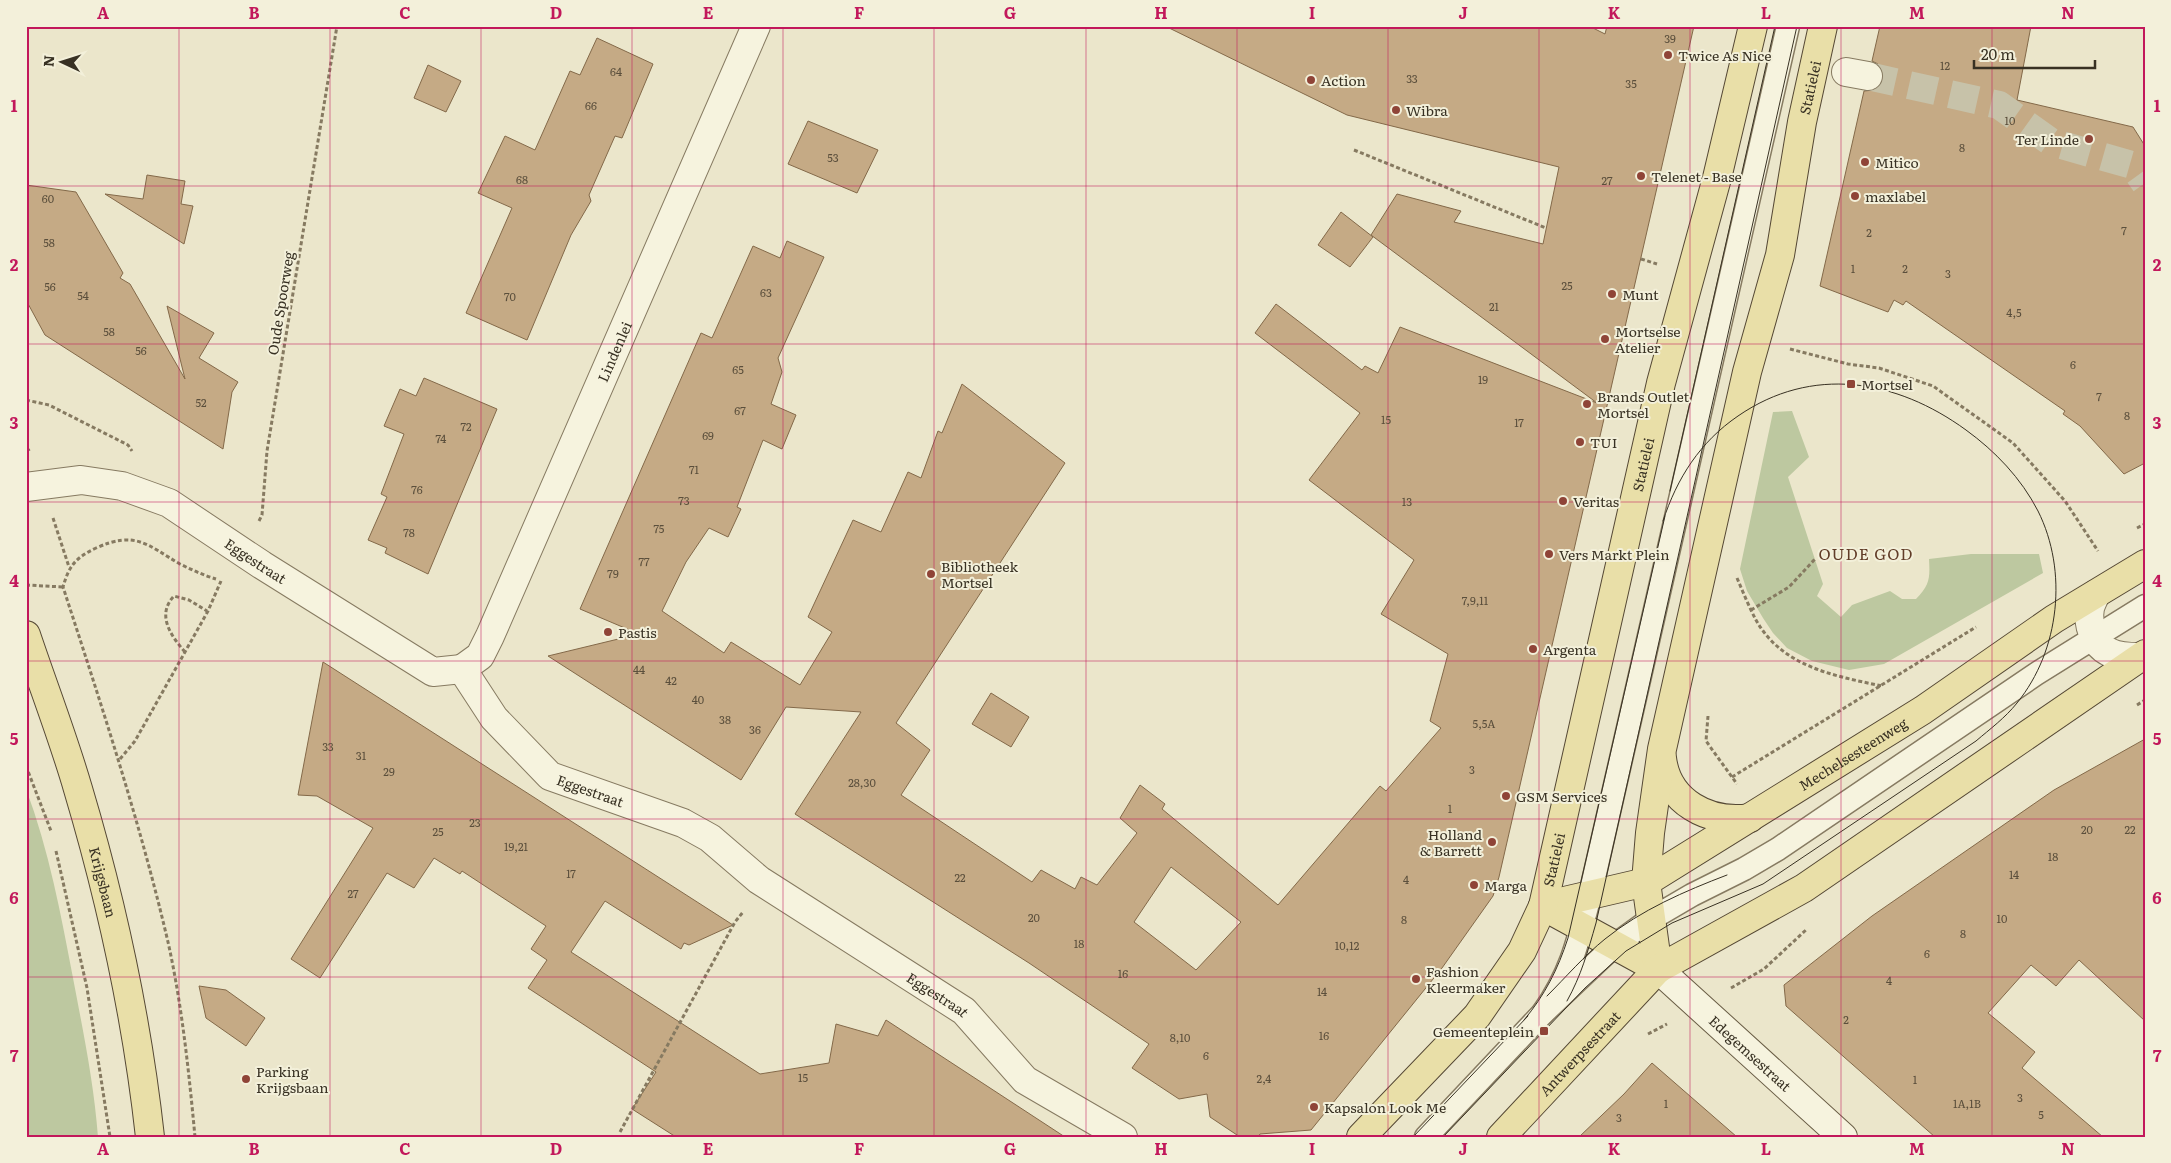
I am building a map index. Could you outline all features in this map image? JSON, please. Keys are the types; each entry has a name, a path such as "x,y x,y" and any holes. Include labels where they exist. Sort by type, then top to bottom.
{"main road":[{"name":"Statielei","path":"1543,906 1661,383 1717,178 1753,26"},
{"name":"Statielei","path":"1658,968 1646,882 1650,833 1662,749 1747,372 1780,255 1802,122 1824,26"},
{"name":"Mechelsesteenweg","path":"1543,906 1646,882 1923,710 2015,645 2145,564"},
{"name":"Krijgsbaan","path":"26,635 78,789 115,928 133,1018 150,1137"},
{"path":"1361,1137 1477,1016 1522,951 1543,906 1658,968 1810,884 2142,656"},
{"path":"1662,749 1664,770 1672,789 1689,806 1712,817 1735,820 1750,818"},
{"name":"Antwerpsestraat","path":"1501,1137 1658,968"}],"street":[{"name":"Lindenlei","path":"462,669 480,656 490,636 756,26"},
{"name":"Eggestraat","path":"26,487 82,480 122,486 169,503 241,551 433,672 462,669 494,718 550,776 683,822 710,838 767,885 964,1010 1025,1080 1122,1137"},
{"path":"2096,594 2090,609 2090,625 2094,637 2108,652 2121,656 2142,656"},
{"name":"Edegemsestraat","path":"1658,968 1843,1137"}],"lane":[{"path":"1543,1013 1559,990 1567,973 1590,895 1788,26"},
{"path":"1426,1137 1543,1013 1615,945 1651,919 1778,849 2036,674 2145,606"}],"path":[{"name":"Oude Spoorweg","path":"120,760 135,742 208,611 221,581 262,515 266,451 337,26"},
{"path":"1354,150 1546,228"},
{"path":"1641,259 1664,267"},
{"path":"1782,348 1848,364 1879,368 1933,386 2013,443 2064,501 2099,552"},
{"path":"26,400 49,406 128,445 133,452"},
{"path":"2130,533 2145,524"},
{"path":"196,1137 185,1044 168,944 120,760 62,587 69,567 87,552 111,541 130,540 153,546 192,570 221,581"},
{"path":"2091,556 2106,547"},
{"path":"1751,610 1789,587 1816,560"},
{"path":"1736,576 1757,622 1777,646 1805,666 1840,677 1883,686"},
{"path":"26,584 62,587"},
{"path":"185,652 170,634 166,609 168,602 174,596 181,597 208,611"},
{"path":"1706,741 1732,776 1883,686 1977,626"},
{"path":"26,766 53,837"},
{"path":"55,846 87,988 108,1112 110,1137"},
{"path":"620,1132 735,922 767,885"}],"green space":[{"path":"1792,411 1809,457 1788,477 1823,584 1817,596 1841,617 1852,605 1890,591 1902,599 1916,599 1927,585 1929,559 1971,554 2039,554 2043,573 1884,664 1849,670 1812,661 1787,648 1773,633 1763,618 1747,591 1740,569 1773,412"},
{"path":"26,789 48,859 59,907 88,1057 98,1137 26,1137"}],"building":[{"path":"1165,26 1589,26 1605,34 1607,26 1694,26 1499,877 1493,896 1442,968 1311,1130 1260,1134 1258,1137 1240,1137 1210,1117 1207,1094 1179,1099 1132,1068 1149,1044 1029,963 795,814 861,712 786,707 741,780 548,656 639,634 580,609 701,333 712,338 753,246 780,258 787,241 824,257 778,358 782,372 771,404 796,415 782,449 763,440 737,507 741,509 728,537 709,528 686,562 662,611 724,653 731,642 800,685 832,632 808,617 853,520 881,532 908,472 921,478 938,431 942,433 962,384 1065,463 896,723 930,750 901,795 1032,882 1041,870 1075,889 1081,877 1097,885 1137,833 1120,818 1140,785 1165,804 1162,809 1278,905 1380,786 1386,791 1441,728 1430,721 1448,654 1381,614 1414,560 1309,480 1360,413 1255,333 1276,304 1362,370 1365,366 1378,373 1400,327 1597,403 1371,235 1397,194 1461,211 1454,222 1543,244 1559,167 1347,115","holes":["1171,867 1241,922 1196,970 1134,922"]},
{"path":"1880,26 2031,26 2017,100 2133,127 2145,146 2145,463 2124,474 2080,426 2063,414 2065,411 1906,301 1903,305 1894,300 1888,312 1820,286 1864,91 1874,90 1880,86 1883,79 1882,70 1878,64 1872,61"},
{"path":"597,38 653,64 622,138 615,136 589,195 591,201 571,235 527,340 466,313 512,208 478,193 505,136 535,150 570,71 580,75"},
{"path":"428,65 461,81 446,112 414,98"},
{"path":"808,121 878,150 857,193 788,164"},
{"path":"147,175 185,181 181,204 193,206 184,244 105,194 143,199"},
{"path":"26,185 76,192 123,273 120,278 130,284 185,379 167,306 214,333 199,358 238,382 232,392 223,449 45,335 26,300"},
{"path":"1341,212 1373,237 1350,267 1318,245"},
{"path":"424,378 497,409 428,574 385,553 387,548 368,540 387,497 381,494 404,434 384,426 400,389 416,396"},
{"path":"323,662 733,925 689,945 684,943 681,949 605,901 571,952 760,1074 829,1063 836,1024 878,1036 886,1020 1065,1137 676,1137 632,1109 656,1072 528,988 547,960 531,949 546,926 462,871 460,874 434,858 414,888 387,873 320,978 291,959 373,828 317,796 298,795"},
{"path":"991,693 1029,717 1011,747 972,724"},
{"path":"2145,739 2145,1021 2079,960 2056,986 2031,965 1988,1013 2035,1052 2022,1068 2103,1137 1935,1137 1786,1006 1784,985 1872,916 2054,790"},
{"path":"199,986 226,990 265,1018 246,1046 206,1018"},
{"path":"1652,1063 1737,1137 1579,1137 1624,1094"}],"tunnel":[{"path":"1868,76 1999,105 2051,142 2132,165 2145,183"}],"tram line":[{"path":"1670,491 1775,26"},
{"path":"1567,1001 1580,973 1596,923 1797,26"},
{"path":"1443,1137 1585,988 1626,951 1672,923 1763,884 1976,741 2017,703 2043,659 2055,610 2056,584 2047,534 2038,511 2024,487 1987,447 1966,430 1939,413 1911,399 1883,390 1854,385 1824,385 1795,390 1766,400 1724,426 1701,449 1675,490 1663,521"},
{"path":"1524,1020 1550,981 1568,938 1665,516"},
{"path":"1547,996 1590,952 1633,919 1664,902 1727,875"},
{"path":"1413,1137 1528,1016"}],"place":[{"name":"Twice As Nice","path":"1668,55"},
{"name":"Action","path":"1311,80"},
{"name":"Wibra","path":"1396,110"},
{"name":"Ter Linde","path":"2089,139"},
{"name":"Mitico","path":"1865,162"},
{"name":"Telenet - Base","path":"1641,176"},
{"name":"maxlabel","path":"1855,196"},
{"name":"Munt","path":"1612,294"},
{"name":"Mortselse Atelier","path":"1605,339"},
{"name":"Mortsel","path":"1851,384"},
{"name":"Brands Outlet Mortsel","path":"1587,404"},
{"name":"TUI","path":"1580,442"},
{"name":"Veritas","path":"1563,501"},
{"name":"Vers Markt Plein","path":"1549,554"},
{"name":"Bibliotheek Mortsel","path":"931,574"},
{"name":"Pastis","path":"608,632"},
{"name":"Argenta","path":"1533,649"},
{"name":"GSM Services","path":"1506,796"},
{"name":"Holland & Barrett","path":"1492,842"},
{"name":"Marga","path":"1474,885"},
{"name":"Fashion Kleermaker","path":"1416,979"},
{"name":"Gemeenteplein","path":"1544,1031"},
{"name":"Parking Krijgsbaan","path":"246,1079"},
{"name":"Kapsalon Look Me","path":"1314,1107"}],"district":[{"name":"OUDE GOD","path":"1866,553"}]}
